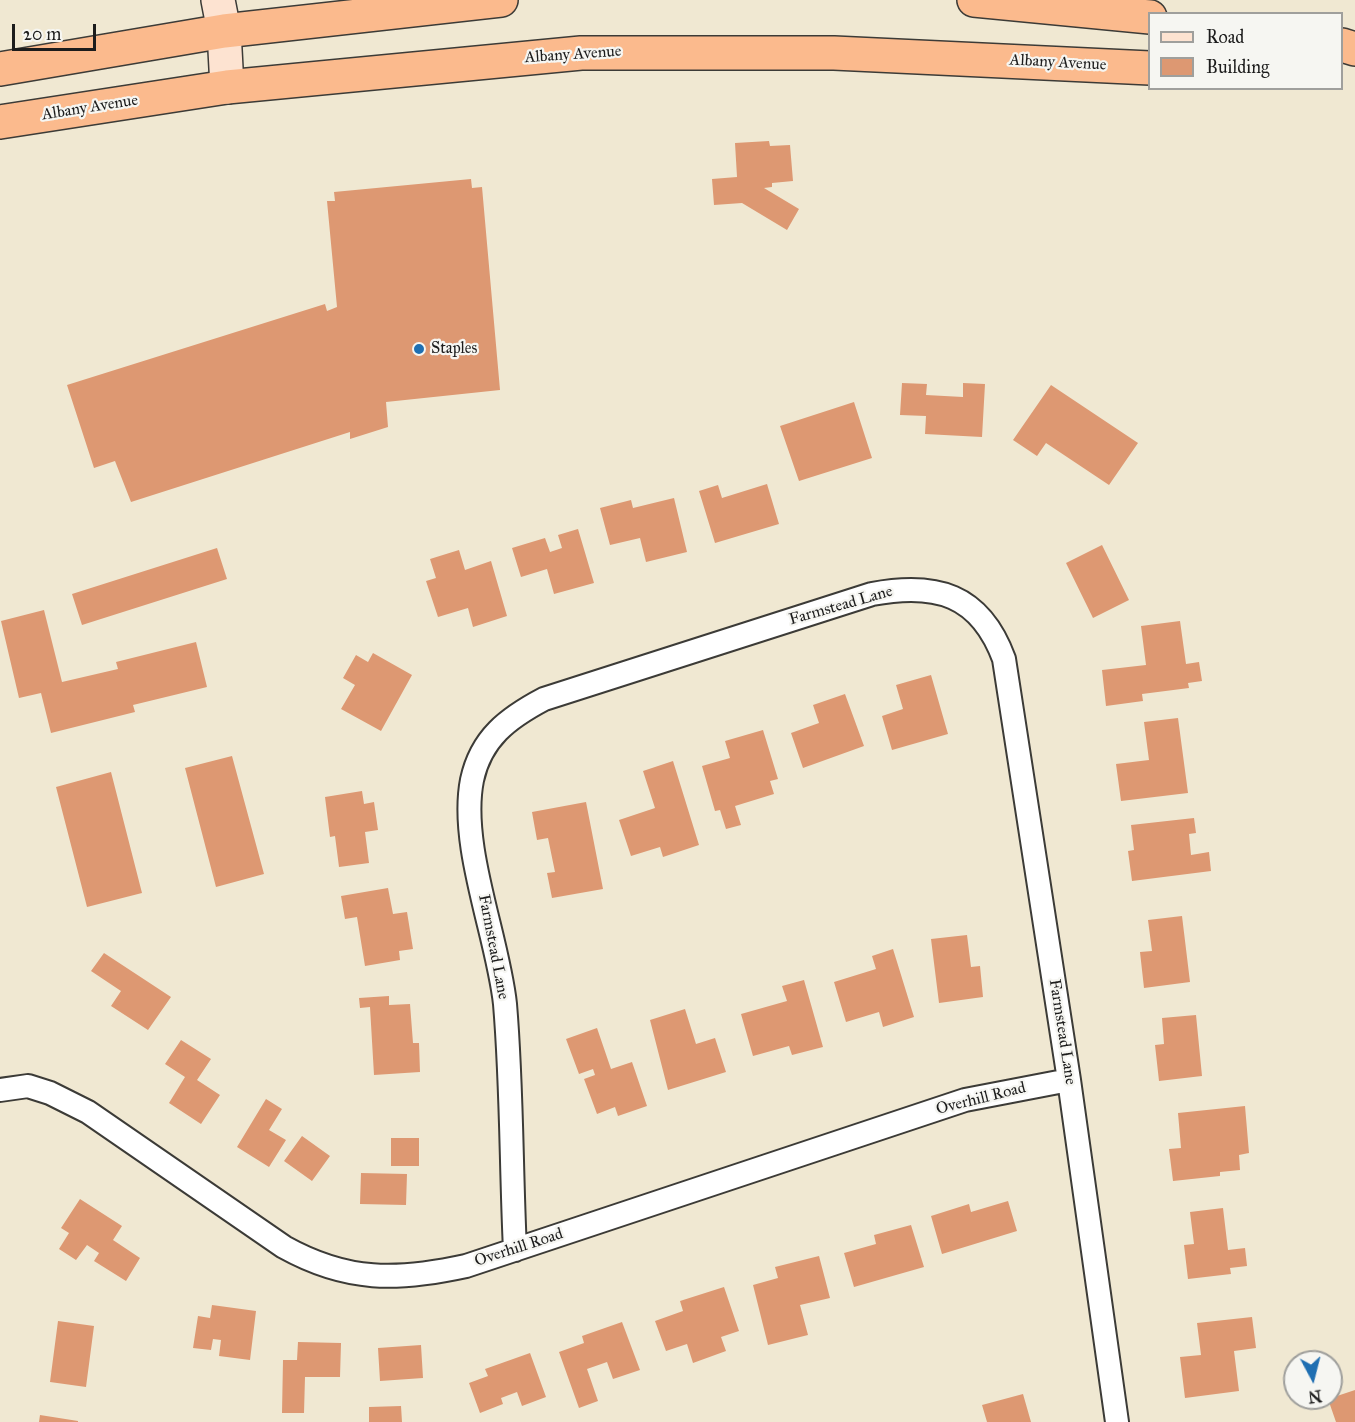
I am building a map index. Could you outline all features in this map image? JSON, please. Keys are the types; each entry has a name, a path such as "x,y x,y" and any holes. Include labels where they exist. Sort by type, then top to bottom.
{"highway":[{"path":"0,69 221,15 501,0"},
{"path":"974,0 1148,17"},
{"name":"Albany Avenue","path":"0,122 227,87 600,52 834,52 1148,68"}],"street":[{"path":"221,15 227,87"},
{"name":"Farmstead Lane","path":"515,1250 504,1003 474,845 470,811 472,781 479,757 492,734 516,714 544,699 872,594 899,589 926,589 949,595 986,621 997,640 1004,659 1069,1080 1117,1422"},
{"name":"Overhill Road","path":"0,1090 28,1086 75,1105 284,1247 334,1270 394,1278 466,1266 965,1100 1069,1080"}],"building":[{"path":"769,141 770,146 790,145 793,181 772,183 772,187 764,188 799,209 787,230 742,203 714,205 712,179 737,177 735,143"},
{"path":"471,179 472,188 482,187 500,390 386,402 388,427 350,439 350,432 131,502 115,461 94,468 67,385 325,304 327,311 337,307 327,201 335,201 334,192"},
{"path":"902,383 927,384 926,395 963,397 963,383 985,384 982,437 925,434 926,416 900,415"},
{"path":"1051,385 1138,443 1109,485 1046,443 1037,456 1013,440"},
{"path":"854,402 872,458 799,481 780,426"},
{"path":"767,484 779,524 715,543 699,491 718,485 722,498"},
{"path":"674,498 687,552 646,562 640,538 610,545 600,508 631,500 633,508"},
{"path":"578,529 594,583 554,594 547,569 521,577 512,548 545,538 550,552 562,548 558,535"},
{"path":"1102,545 1129,600 1093,618 1066,563"},
{"path":"217,548 227,579 82,625 72,594"},
{"path":"459,550 465,570 491,561 507,616 473,627 468,608 438,617 426,581 436,578 430,559"},
{"path":"44,610 62,682 118,669 116,662 196,642 207,687 133,705 135,712 51,733 41,693 19,698 1,621"},
{"path":"1180,621 1186,664 1199,662 1202,681 1188,683 1189,688 1142,694 1143,701 1106,706 1102,670 1146,665 1141,626"},
{"path":"373,653 412,675 381,731 341,709 355,685 343,678 356,655 368,662"},
{"path":"931,675 948,734 892,750 882,716 903,709 896,685"},
{"path":"845,694 864,746 803,768 791,733 819,723 813,705"},
{"path":"1178,718 1188,793 1121,801 1116,764 1149,760 1144,722"},
{"path":"763,730 778,779 770,781 774,794 735,806 741,825 726,829 720,810 715,811 702,766 730,758 725,741"},
{"path":"232,756 264,874 216,887 185,768"},
{"path":"673,761 699,845 663,857 660,847 631,856 619,820 655,808 643,771"},
{"path":"111,772 142,893 87,907 56,787"},
{"path":"362,791 364,804 374,802 378,830 365,832 369,863 339,867 335,836 330,837 325,797"},
{"path":"586,802 603,889 552,898 547,873 555,872 548,838 537,840 532,812"},
{"path":"1194,818 1196,833 1189,834 1191,855 1209,852 1211,871 1132,881 1128,851 1134,850 1131,825"},
{"path":"388,888 393,914 407,912 413,949 399,951 400,960 365,966 357,917 345,919 341,896"},
{"path":"1182,916 1190,982 1144,988 1140,952 1152,951 1148,920"},
{"path":"967,935 971,967 980,966 983,997 939,1003 931,939"},
{"path":"893,949 914,1017 883,1027 879,1012 846,1022 834,982 876,969 872,956"},
{"path":"104,953 171,997 148,1030 111,1006 121,991 91,971"},
{"path":"804,980 823,1047 792,1055 789,1046 753,1056 741,1014 787,1001 782,986"},
{"path":"389,996 389,1005 410,1004 413,1043 419,1043 420,1072 374,1075 370,1007 360,1008 359,998"},
{"path":"685,1009 696,1044 715,1038 726,1072 668,1090 650,1020"},
{"path":"1196,1015 1202,1076 1159,1081 1155,1045 1164,1044 1162,1018"},
{"path":"597,1028 611,1069 632,1062 647,1106 618,1116 615,1107 597,1114 584,1079 595,1075 593,1069 579,1074 566,1039"},
{"path":"181,1040 211,1059 197,1080 220,1095 201,1124 169,1103 185,1077 165,1064"},
{"path":"266,1099 282,1109 269,1130 286,1140 269,1167 237,1147"},
{"path":"1245,1106 1249,1153 1239,1155 1240,1170 1220,1172 1220,1176 1173,1181 1169,1149 1181,1148 1178,1113"},
{"path":"302,1136 330,1156 312,1181 284,1161"},
{"path":"391,1138 419,1138 419,1166 391,1166"},
{"path":"361,1173 407,1174 406,1205 360,1204"},
{"path":"80,1199 122,1226 113,1240 140,1258 126,1281 94,1261 99,1253 87,1245 76,1260 59,1249 69,1233 61,1228"},
{"path":"1008,1201 1017,1231 942,1254 931,1216 969,1204 971,1212"},
{"path":"1223,1208 1228,1250 1245,1248 1247,1266 1230,1268 1231,1274 1188,1279 1184,1245 1194,1244 1190,1212"},
{"path":"911,1225 924,1267 854,1287 844,1253 876,1244 874,1235"},
{"path":"819,1256 830,1298 800,1305 808,1335 768,1345 753,1285 778,1278 775,1267"},
{"path":"724,1287 739,1331 721,1337 726,1351 693,1363 687,1344 666,1351 655,1321 683,1311 680,1301"},
{"path":"212,1305 256,1311 250,1360 219,1356 221,1340 213,1339 211,1350 193,1348 198,1316 210,1318"},
{"path":"1252,1317 1256,1348 1234,1351 1239,1391 1185,1398 1180,1357 1201,1355 1197,1323"},
{"path":"58,1321 94,1326 86,1387 50,1382"},
{"path":"622,1322 640,1370 613,1379 607,1362 587,1369 598,1401 579,1408 559,1352 584,1343 582,1336"},
{"path":"298,1342 341,1343 340,1377 305,1377 304,1413 282,1413 283,1360 297,1360"},
{"path":"421,1345 423,1378 380,1381 378,1348"},
{"path":"530,1353 546,1397 522,1406 517,1392 501,1398 503,1404 480,1413 469,1383 488,1376 485,1369"},
{"path":"1355,1390 1355,1422 1336,1422 1332,1410 1343,1410 1343,1394"},
{"path":"1023,1394 1031,1422 987,1422 982,1405"},
{"path":"401,1406 402,1422 369,1422 369,1407"},
{"path":"40,1415 78,1421 78,1422 39,1422"}],"place":[{"name":"Staples","path":"419,349"}]}
